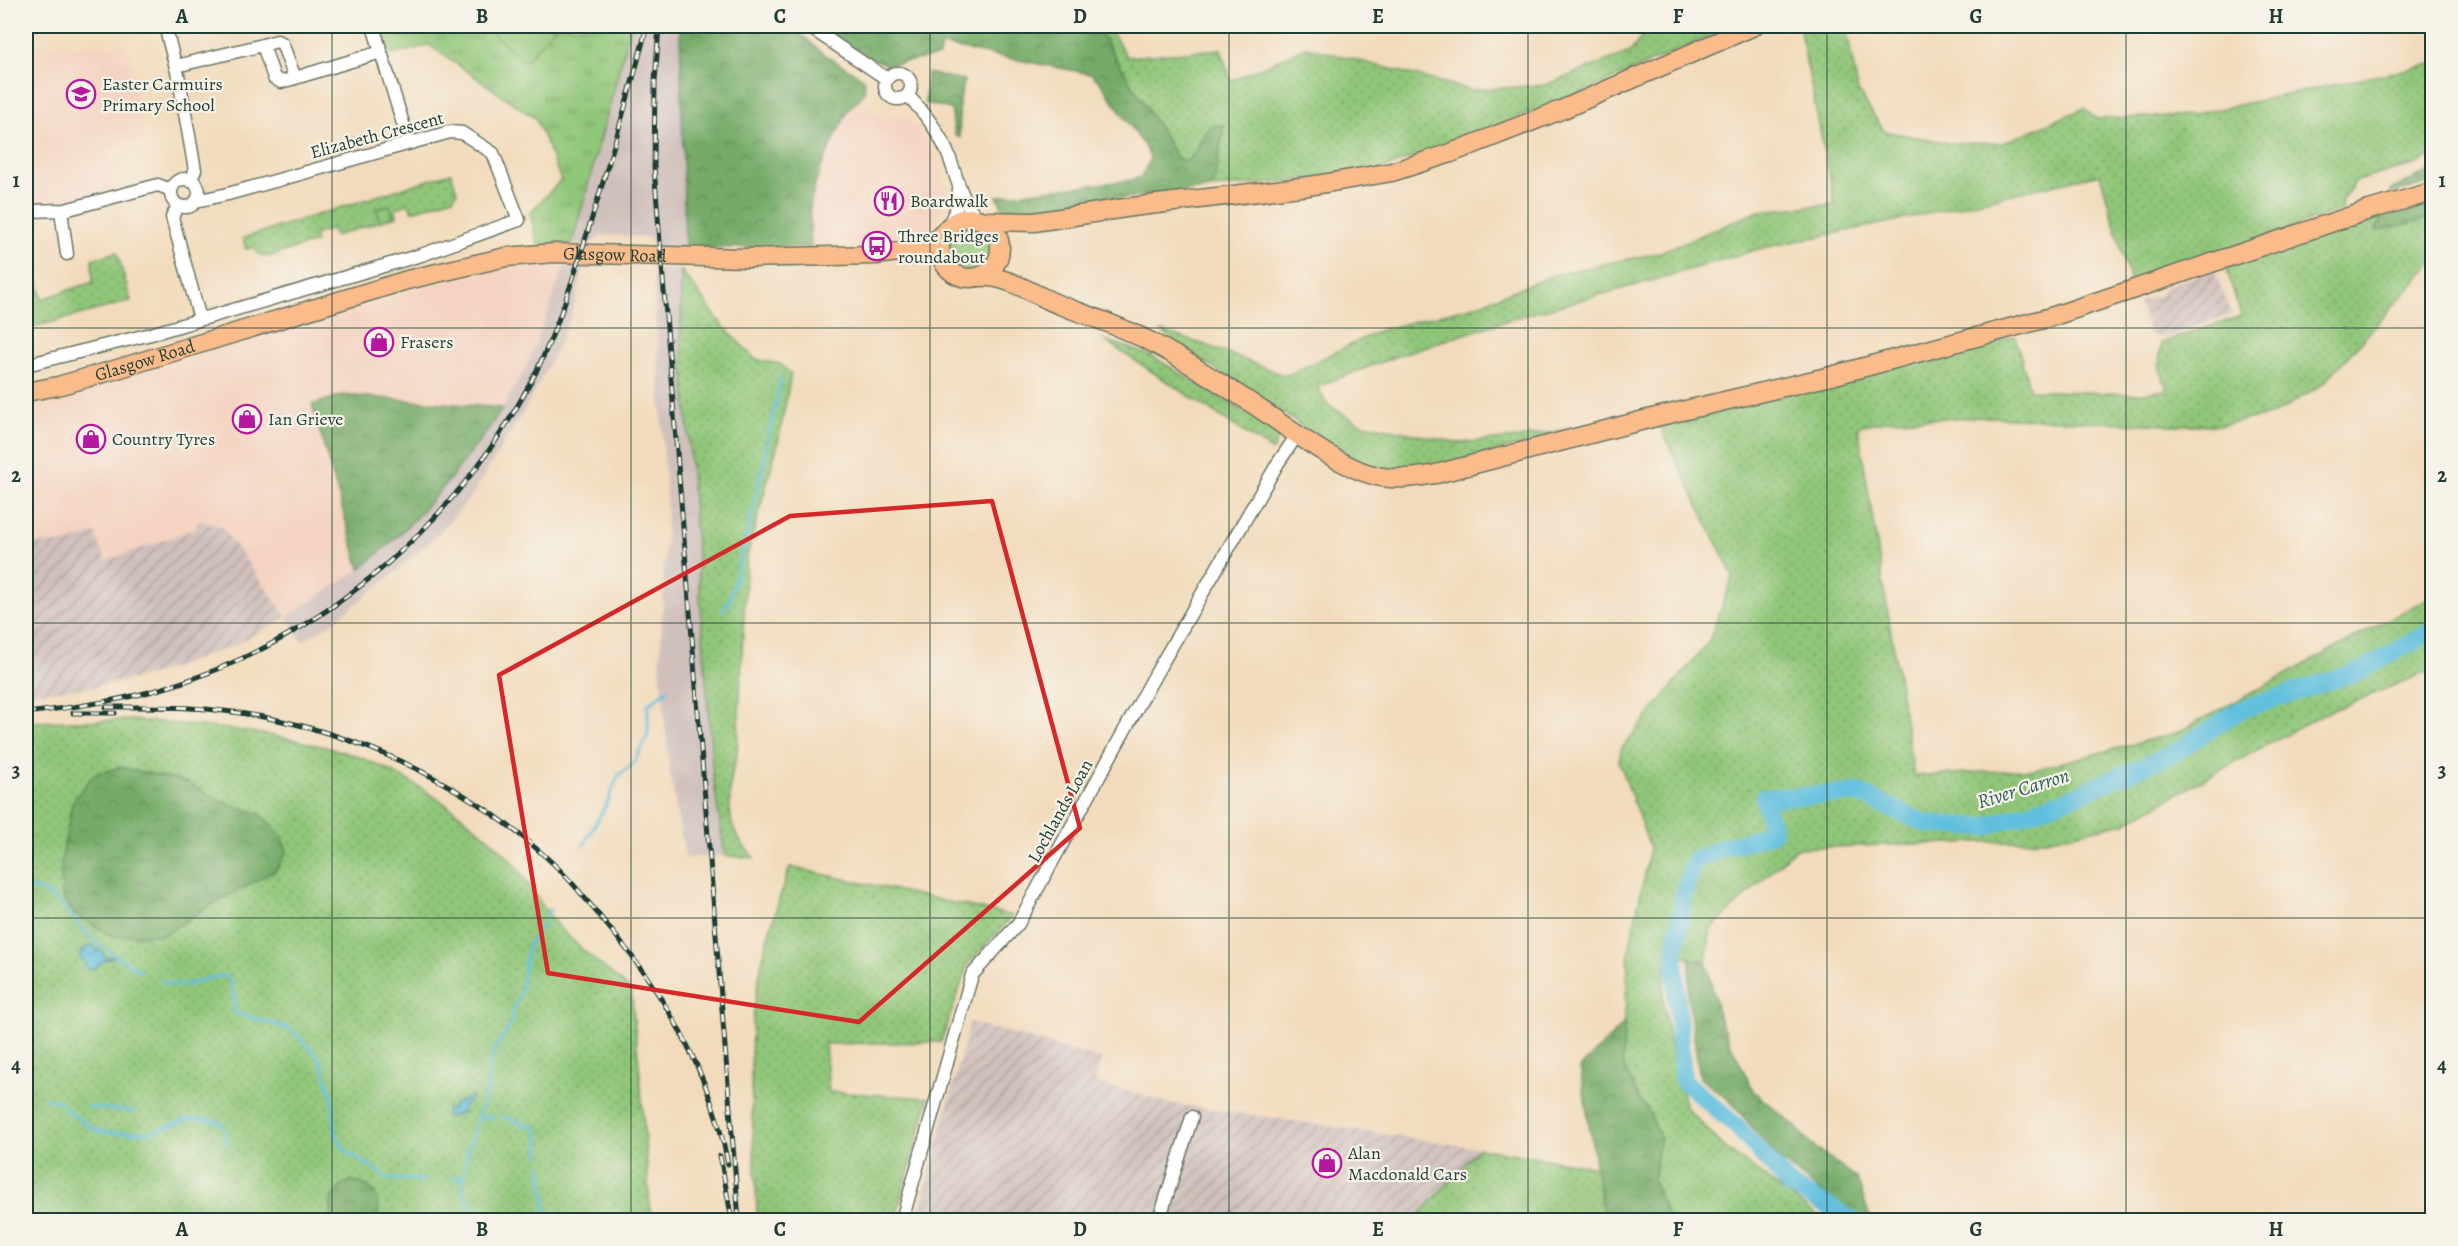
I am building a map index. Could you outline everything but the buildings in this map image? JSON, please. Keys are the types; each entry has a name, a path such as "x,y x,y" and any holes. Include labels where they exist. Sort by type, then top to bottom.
{"main road":[{"path":"905,251 927,246 961,219 1010,223 1047,220 1132,207 1310,186 1392,172 1452,153 1561,110 1754,26"},
{"path":"905,251 926,254 944,263 956,275 968,278 1002,279 1123,328 1155,344 1251,403 1297,435 1367,473 1397,478 1436,474 1652,418 1842,373 2041,320 2369,210 2433,192"},
{"path":"981,220 997,233 1001,252 1014,276 1034,293"},
{"path":"979,277 990,271 1001,252 1025,229 1047,220"},
{"path":"944,263 940,247 946,230"},
{"name":"Glasgow Road","path":"26,392 58,386 114,370 330,303 446,270 506,257 531,255 833,257 905,251"}],"street":[{"path":"165,26 176,66 195,170 190,181"},
{"path":"373,26 409,143"},
{"path":"808,26 887,79"},
{"path":"176,66 277,41 282,43 295,78"},
{"path":"263,45 274,78 281,82 381,52"},
{"path":"897,73 908,77 912,84 908,96 900,100 892,98 886,91 887,79 897,73"},
{"path":"908,96 926,116 941,140 952,164 959,190 981,220"},
{"name":"Elizabeth Crescent","path":"196,201 450,132 462,133 493,153 502,171 519,220"},
{"path":"180,180 190,181 199,192 196,201 186,207 178,206 172,199 171,190 180,180"},
{"path":"26,212 61,211 158,185 171,190"},
{"path":"946,230 956,210 959,190"},
{"path":"178,206 172,217 200,319"},
{"path":"61,211 67,254"},
{"name":"Glasgow Road","path":"26,364 200,319 421,255 519,220"},
{"path":"325,283 330,303"},
{"name":"Lochlands Loan","path":"902,1221 972,975 1018,924 1155,675 1278,463 1297,435"},
{"path":"1159,1221 1192,1117"}],"highlighted area":[{"path":"992,501 1080,828 859,1022 548,973 499,675 790,516"}],"shaded area":[{"path":"631,26 680,26 685,248 655,249 649,237 602,235 590,244 572,244"},
{"name":"Easter Carmuirs Primary School","path":"26,45 128,45 145,144 109,148 117,189 66,202 26,203"},
{"path":"863,97 873,111 885,118 904,115 918,128 942,174 945,193 942,206 933,224 918,235 811,247 810,210 822,165 849,108"},
{"path":"523,266 564,266 528,363 503,408 342,395 312,405 360,569 287,617 221,526 195,529 106,561 95,533 67,543 26,544 26,402 65,393 452,280"},
{"path":"564,266 585,266 571,316 555,353 528,404 470,498 434,538 387,579 332,623 302,641 287,617 381,553 470,455 503,408 528,363"},
{"path":"653,270 681,270 681,333 713,776 725,856 685,858 669,768 660,664 667,513"},
{"path":"2214,270 2232,314 2163,338 2150,334 2139,302 2161,295 2166,286"},
{"path":"198,521 221,526 287,617 238,644 159,673 95,687 26,693 26,544 67,543 95,533 106,561 195,529"},
{"path":"970,1022 1101,1059 1095,1082 1168,1103 1479,1148 1415,1220 917,1220"}],"green space":[{"path":"382,26 631,26 572,244 538,245 530,213 561,180 536,119 429,45 391,55"},
{"path":"484,26 556,26 525,61"},
{"path":"680,26 791,26 824,54 864,79 864,91 847,113 815,184 810,209 811,247 685,248"},
{"path":"817,26 1096,26 1178,159 1188,161 1209,127 1224,124 1213,188 1009,211 1002,207 997,196 1132,180 1142,176 1150,159 1147,150 1100,82 1091,74 941,45 939,56 888,65 875,60"},
{"path":"1096,26 1108,26 1127,57 1221,49 1231,81 1307,47 1471,90 1545,85 1630,52 1650,26 1734,26 1585,91 1382,169 1337,177 1213,188 1224,125 1202,137 1196,151 1188,161 1178,159"},
{"path":"1799,26 1846,26 1858,91 1884,131 1949,143 2003,143 2084,108 2097,119 2191,115 2432,64 2432,154 2419,163 2356,181 2342,200 2343,209 2131,284 2100,174 1886,223 1762,248 1521,316 1408,352 1318,386 1326,404 1359,423 1459,443 1519,438 1622,419 1433,468 1385,469 1353,459 1330,446 1161,331 1206,345 1286,376 1381,330 1474,306 1556,274 1658,253 1759,211 1835,204"},
{"path":"927,73 964,80 959,104 960,138 955,135 951,109 925,103"},
{"path":"2432,170 2432,182 2390,194 2392,189"},
{"path":"451,173 457,192 453,198 412,211 409,204 396,208 397,216 335,236 332,229 314,235 316,242 268,257 256,253 254,247 246,249 243,238"},
{"path":"2432,199 2432,218 2376,231 2383,212"},
{"path":"390,205 393,217 380,221 376,209"},
{"path":"2383,212 2376,231 2432,218 2432,263 2323,384 2274,414 2221,425 2168,425 1989,417 1890,420 1858,426 1914,776 2037,769 2179,732 2432,596 2432,670 2319,716 2125,823 2046,840 1796,848 1711,929 1706,961 1666,955 1663,1000 1674,1065 1686,1107 1724,1147 1823,1220 1669,1220 1653,1181 1660,1137 1622,1062 1629,949 1650,848 1619,761 1621,749 1709,641 1733,576 1660,427 2015,336 2030,390 2135,394 2167,390 2159,365 2161,343 2241,316 2226,267"},
{"path":"972,225 988,232 995,248 988,264 972,271 956,264 949,248 956,232"},
{"path":"117,252 131,301 26,329 26,283 38,282 42,299 93,282 92,259"},
{"path":"681,270 723,326 755,359 780,364 791,374 778,443 747,556 737,754 732,773 730,805 736,834 754,858 725,856 713,776 681,333"},
{"path":"1102,339 1150,355 1268,426 1279,435 1273,451"},
{"path":"342,395 503,408 437,494 401,533 360,569 312,405"},
{"path":"132,720 240,730 283,737 357,756 377,764 434,796 501,850 562,930 590,957 631,990 651,1220 26,1220 26,722"},
{"path":"120,767 187,782 220,801 260,814 282,837 287,852 276,870 206,908 164,935 112,936 74,914 62,896 61,864 72,803 93,775"},
{"path":"790,867 1013,916 968,964 941,1042 825,1044 829,1092 929,1098 895,1220 757,1220 751,1094 753,1018 758,979 767,941"},
{"path":"1690,959 1706,961 1721,1024 1754,1092 1794,1125 1812,1145 1857,1179 1871,1220 1857,1220 1779,1159 1730,1101 1700,1078 1688,998"},
{"path":"1625,1022 1622,1062 1660,1137 1653,1181 1669,1220 1604,1220 1580,1068"},
{"path":"1479,1148 1596,1167 1604,1220 1415,1220"},
{"path":"352,1181 367,1186 375,1194 378,1220 336,1220 331,1216 331,1198 343,1184"}],"water":[{"path":"90,946 104,954 106,959 115,954 118,956 103,961 95,969 86,969 85,963 79,956 81,951"},
{"path":"472,1096 470,1102 465,1103 463,1112 450,1117 446,1116 447,1109 451,1110 455,1104"}],"waterway":[{"path":"723,610 729,601 752,516 781,378"},
{"name":"River Carron","path":"1852,1220 1790,1185 1737,1127 1683,1080 1674,960 1684,892 1694,861 1722,848 1773,833 1764,798 1858,793 1927,824 1985,827 2065,800 2176,752 2238,711 2362,670 2432,631"},
{"path":"583,846 607,803 618,776 633,764 648,735 648,705 667,690"},
{"path":"29,888 48,894 63,906 95,942 141,972"},
{"path":"546,916 550,909"},
{"path":"472,1220 473,1211 464,1192 463,1183 468,1149 488,1088 489,1066 495,1049 511,1024 513,1010 520,994 528,946 544,923"},
{"path":"162,981 180,985 227,976 232,985 235,1013 291,1029 320,1059 332,1097 336,1136 346,1151 390,1179 423,1180"},
{"path":"45,1099 59,1101 66,1110 95,1130 109,1133 151,1132 189,1119 207,1119 222,1123 226,1133 224,1142 228,1144"},
{"path":"87,1107 135,1112"},
{"path":"478,1117 494,1117"},
{"path":"504,1117 536,1128 540,1156"},
{"path":"541,1165 545,1220"},
{"path":"454,1178 464,1177"}],"railway":[{"path":"26,713 138,695 174,685 232,663 286,636 338,602 386,564 430,522 470,475 506,425 545,352 562,311 583,248 623,116 647,26"},
{"path":"659,26 655,82 654,167 739,1220"},
{"path":"106,707 206,709 252,715 298,725 344,739 431,776 472,800 510,827 555,865 572,883 633,957 652,984 685,1040 699,1070 711,1100 728,1164"},
{"path":"73,713 115,713"},
{"path":"720,1156 732,1220"}],"place":[{"name":"Easter Carmuirs Primary School","path":"81,94"},
{"name":"Boardwalk","path":"889,201"},
{"name":"Three Bridges roundabout","path":"877,246"},
{"name":"Frasers","path":"379,342"},
{"name":"Ian Grieve","path":"247,419"},
{"name":"Country Tyres","path":"91,439"},
{"name":"Alan Macdonald Cars","path":"1327,1163"}]}
